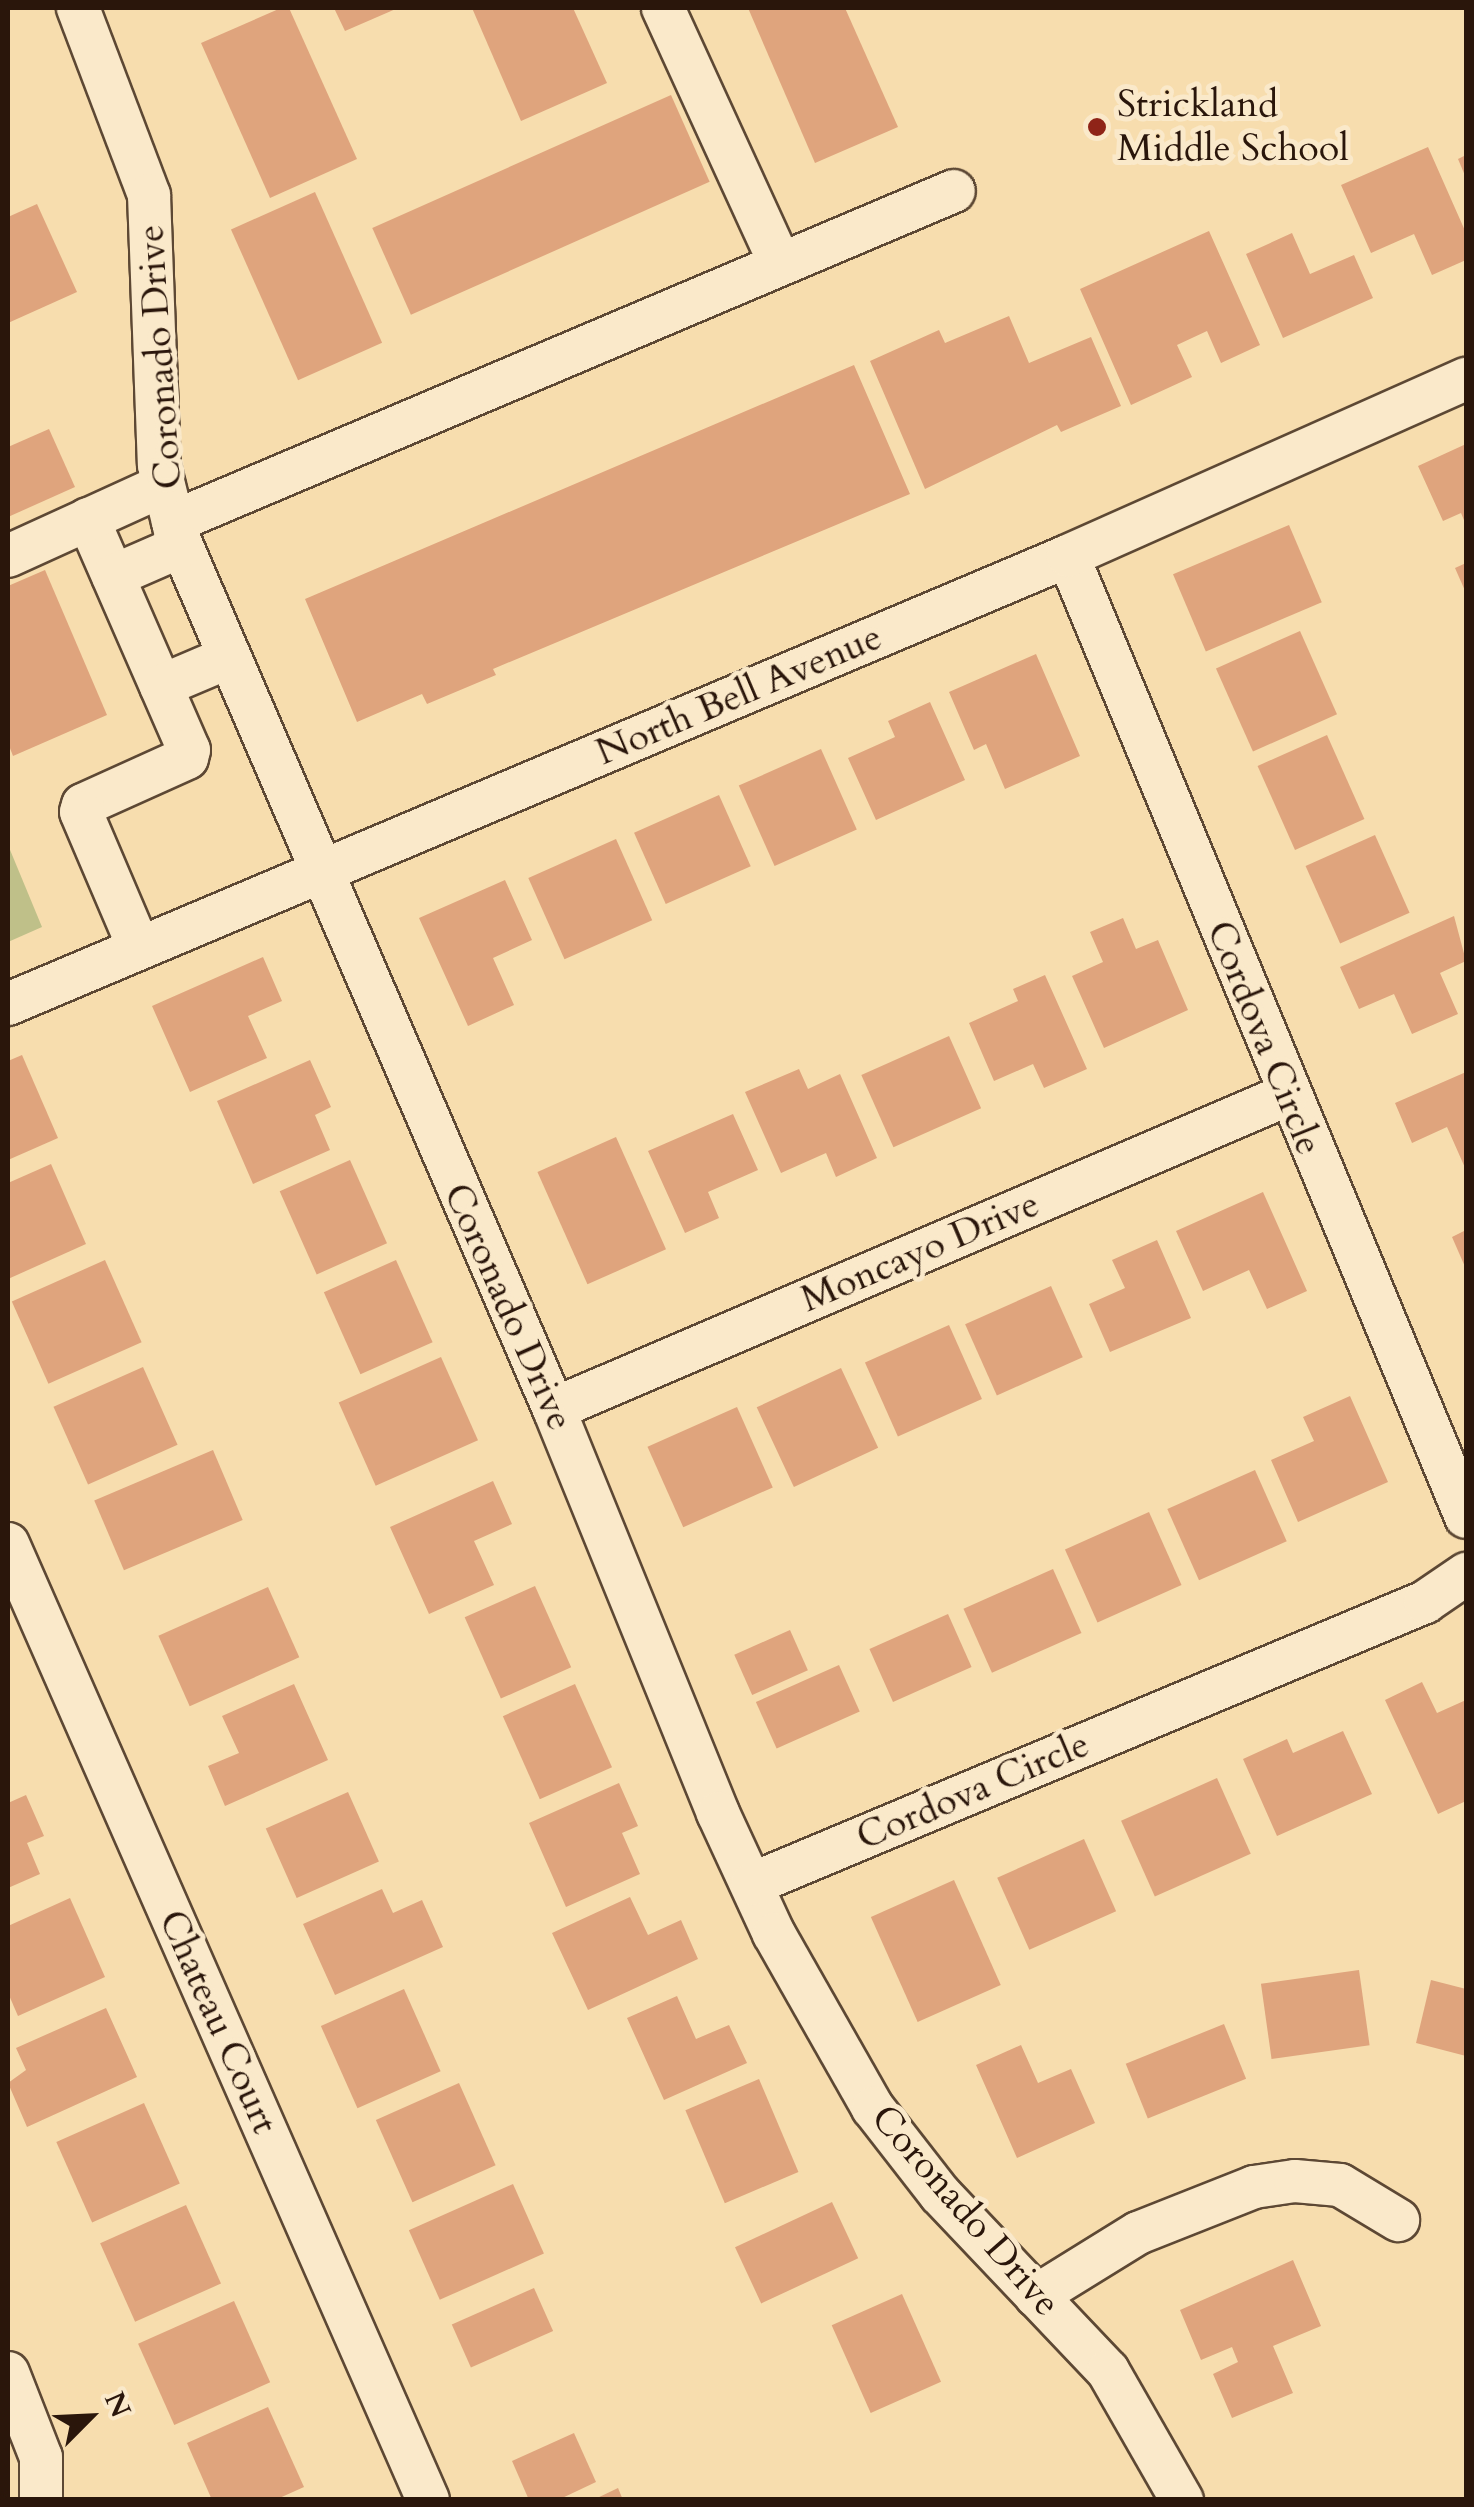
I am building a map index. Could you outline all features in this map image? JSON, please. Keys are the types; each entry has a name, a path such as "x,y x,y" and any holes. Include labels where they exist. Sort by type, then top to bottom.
{"street":[{"name":"Coronado Drive","path":"78,8 149,195 173,518 228,658 554,1408 752,1884 873,2108 940,2194 1108,2371 1182,2500"},
{"path":"664,8 780,263"},
{"path":"113,576 173,518 954,191"},
{"name":"North Bell Avenue","path":"8,1004 1068,556 1466,379"},
{"path":"8,556 88,519 173,518"},
{"path":"88,519 162,686 188,758 83,805 81,812 139,948"},
{"name":"Cordova Circle","path":"1068,556 1286,1095 1466,1516"},
{"path":"162,686 228,658"},
{"name":"Moncayo Drive","path":"554,1408 1286,1095"},
{"name":"Chateau Court","path":"8,1544 428,2500"},
{"name":"Cordova Circle","path":"752,1884 1425,1602 1466,1574"},
{"path":"1036,2296 1138,2233 1254,2187 1294,2181 1340,2185 1398,2220"},
{"path":"8,2373 40,2457 42,2500"}],"green space":[{"path":"8,845 42,927 8,942"}],"building":[{"path":"289,8 357,159 270,198 201,43"},
{"path":"334,8 398,8 345,31"},
{"path":"472,8 573,8 607,83 521,121"},
{"path":"748,8 845,8 898,127 815,163"},
{"path":"671,95 710,182 411,315 372,228"},
{"path":"1428,147 1466,233 1466,260 1432,275 1414,234 1371,253 1341,185"},
{"path":"1466,155 1466,178 1458,159"},
{"path":"315,192 382,343 298,380 231,229"},
{"path":"37,204 77,292 8,323 8,217"},
{"path":"1209,231 1260,345 1221,363 1207,331 1177,345 1192,377 1131,405 1080,289"},
{"path":"1292,233 1310,274 1354,255 1373,298 1283,338 1246,254"},
{"path":"1009,316 1029,363 1091,337 1121,406 1061,432 1057,425 925,489 870,361 939,330 945,343"},
{"path":"854,365 910,494 493,669 496,675 427,704 422,694 357,722 305,599"},
{"path":"49,429 75,487 8,517 8,447"},
{"path":"1466,444 1466,525 1461,513 1443,521 1418,466"},
{"path":"1289,525 1322,602 1206,652 1173,574"},
{"path":"1466,563 1466,593 1455,568"},
{"path":"45,570 107,715 13,756 8,743 8,586"},
{"path":"1300,631 1337,714 1253,752 1216,668"},
{"path":"1036,654 1080,756 1005,789 986,744 974,750 949,692"},
{"path":"930,702 965,780 876,820 848,758 895,737 888,721"},
{"path":"1327,735 1364,819 1295,850 1258,766"},
{"path":"821,749 857,829 775,866 739,786"},
{"path":"719,795 751,866 666,904 634,833"},
{"path":"1375,835 1410,913 1340,944 1306,866"},
{"path":"616,839 652,920 564,959 528,878"},
{"path":"505,880 532,940 493,958 514,1005 468,1026 419,918"},
{"path":"1454,916 1466,961 1440,973 1458,1014 1412,1034 1394,994 1359,1009 1340,967"},
{"path":"1123,918 1136,949 1158,940 1188,1010 1104,1048 1072,976 1103,962 1090,932"},
{"path":"263,957 282,1001 248,1016 267,1058 190,1092 152,1006"},
{"path":"1045,975 1087,1069 1044,1088 1033,1064 994,1081 969,1023 1018,1001 1013,989"},
{"path":"949,1036 981,1108 893,1147 861,1075"},
{"path":"22,1055 58,1138 8,1160 8,1061"},
{"path":"310,1060 331,1107 315,1115 330,1150 253,1184 217,1101"},
{"path":"799,1069 808,1089 840,1074 877,1158 836,1177 826,1153 781,1173 745,1092"},
{"path":"1466,1072 1466,1170 1447,1127 1412,1143 1395,1103"},
{"path":"733,1114 758,1170 708,1192 719,1218 685,1233 648,1151"},
{"path":"616,1137 666,1249 587,1284 537,1172"},
{"path":"350,1160 387,1243 317,1274 280,1191"},
{"path":"51,1164 86,1244 8,1279 8,1183"},
{"path":"1263,1192 1307,1291 1267,1309 1249,1270 1203,1291 1176,1231"},
{"path":"1466,1230 1466,1269 1452,1237"},
{"path":"1157,1240 1191,1318 1110,1352 1089,1304 1125,1288 1112,1260"},
{"path":"105,1260 142,1342 48,1384 12,1301"},
{"path":"396,1260 433,1342 360,1374 324,1292"},
{"path":"1051,1286 1083,1357 997,1395 965,1324"},
{"path":"949,1325 982,1399 898,1436 865,1362"},
{"path":"441,1357 478,1440 376,1486 339,1403"},
{"path":"143,1367 178,1445 88,1485 53,1407"},
{"path":"841,1368 878,1448 794,1487 757,1407"},
{"path":"1350,1396 1388,1482 1298,1522 1271,1460 1314,1441 1303,1417"},
{"path":"737,1407 773,1487 683,1527 647,1447"},
{"path":"213,1450 243,1520 124,1570 94,1500"},
{"path":"1255,1470 1287,1541 1199,1580 1167,1509"},
{"path":"493,1481 512,1524 474,1541 494,1585 429,1614 390,1527"},
{"path":"1149,1512 1182,1585 1097,1623 1065,1549"},
{"path":"1053,1569 1081,1633 992,1673 963,1609"},
{"path":"535,1586 571,1667 501,1699 465,1617"},
{"path":"268,1587 299,1657 190,1706 158,1636"},
{"path":"948,1614 972,1667 893,1702 869,1649"},
{"path":"790,1630 808,1670 752,1695 734,1655"},
{"path":"839,1665 860,1712 777,1749 756,1702"},
{"path":"1422,1682 1437,1713 1466,1700 1466,1801 1438,1814 1385,1700"},
{"path":"294,1684 328,1760 225,1806 208,1766 239,1753 222,1716"},
{"path":"575,1684 612,1767 540,1799 503,1716"},
{"path":"1343,1731 1372,1794 1277,1836 1243,1759 1287,1739 1293,1753"},
{"path":"1217,1778 1251,1854 1155,1897 1121,1821"},
{"path":"619,1783 638,1826 622,1833 640,1874 566,1907 529,1823"},
{"path":"348,1792 379,1861 297,1898 266,1829"},
{"path":"26,1795 44,1836 27,1843 40,1874 8,1888 8,1803"},
{"path":"1084,1839 1116,1911 1029,1950 997,1878"},
{"path":"954,1880 1001,1985 918,2022 871,1917"},
{"path":"382,1889 393,1913 422,1900 443,1947 335,1995 303,1924"},
{"path":"630,1897 648,1935 681,1920 698,1959 588,2010 552,1933"},
{"path":"70,1898 105,1977 18,2016 8,1993 8,1926"},
{"path":"1359,1970 1370,2045 1272,2059 1261,1984"},
{"path":"1431,1980 1466,1989 1466,2056 1416,2043"},
{"path":"404,1989 441,2071 357,2108 321,2026"},
{"path":"677,1996 696,2039 729,2025 747,2063 664,2100 627,2018"},
{"path":"106,2008 137,2077 27,2127 8,2083 26,2070 16,2048"},
{"path":"1224,2024 1246,2079 1148,2118 1126,2064"},
{"path":"1021,2045 1038,2083 1071,2069 1095,2123 1017,2158 976,2065"},
{"path":"759,2079 798,2172 725,2203 685,2110"},
{"path":"459,2083 496,2165 412,2202 376,2120"},
{"path":"144,2103 180,2183 92,2222 56,2142"},
{"path":"513,2184 544,2253 440,2300 409,2230"},
{"path":"832,2202 858,2258 761,2303 735,2247"},
{"path":"186,2205 221,2284 135,2322 100,2243"},
{"path":"1293,2260 1321,2326 1273,2346 1293,2393 1232,2418 1213,2374 1238,2362 1232,2347 1201,2360 1180,2310"},
{"path":"534,2288 553,2331 471,2368 452,2325"},
{"path":"902,2294 941,2382 871,2413 832,2325"},
{"path":"234,2301 270,2382 174,2425 138,2344"},
{"path":"268,2407 304,2487 275,2500 212,2500 187,2443"},
{"path":"574,2433 596,2482 558,2500 529,2500 512,2461"},
{"path":"618,2488 623,2500 593,2500"}],"place":[{"name":"Strickland Middle School","path":"1097,127"}]}
